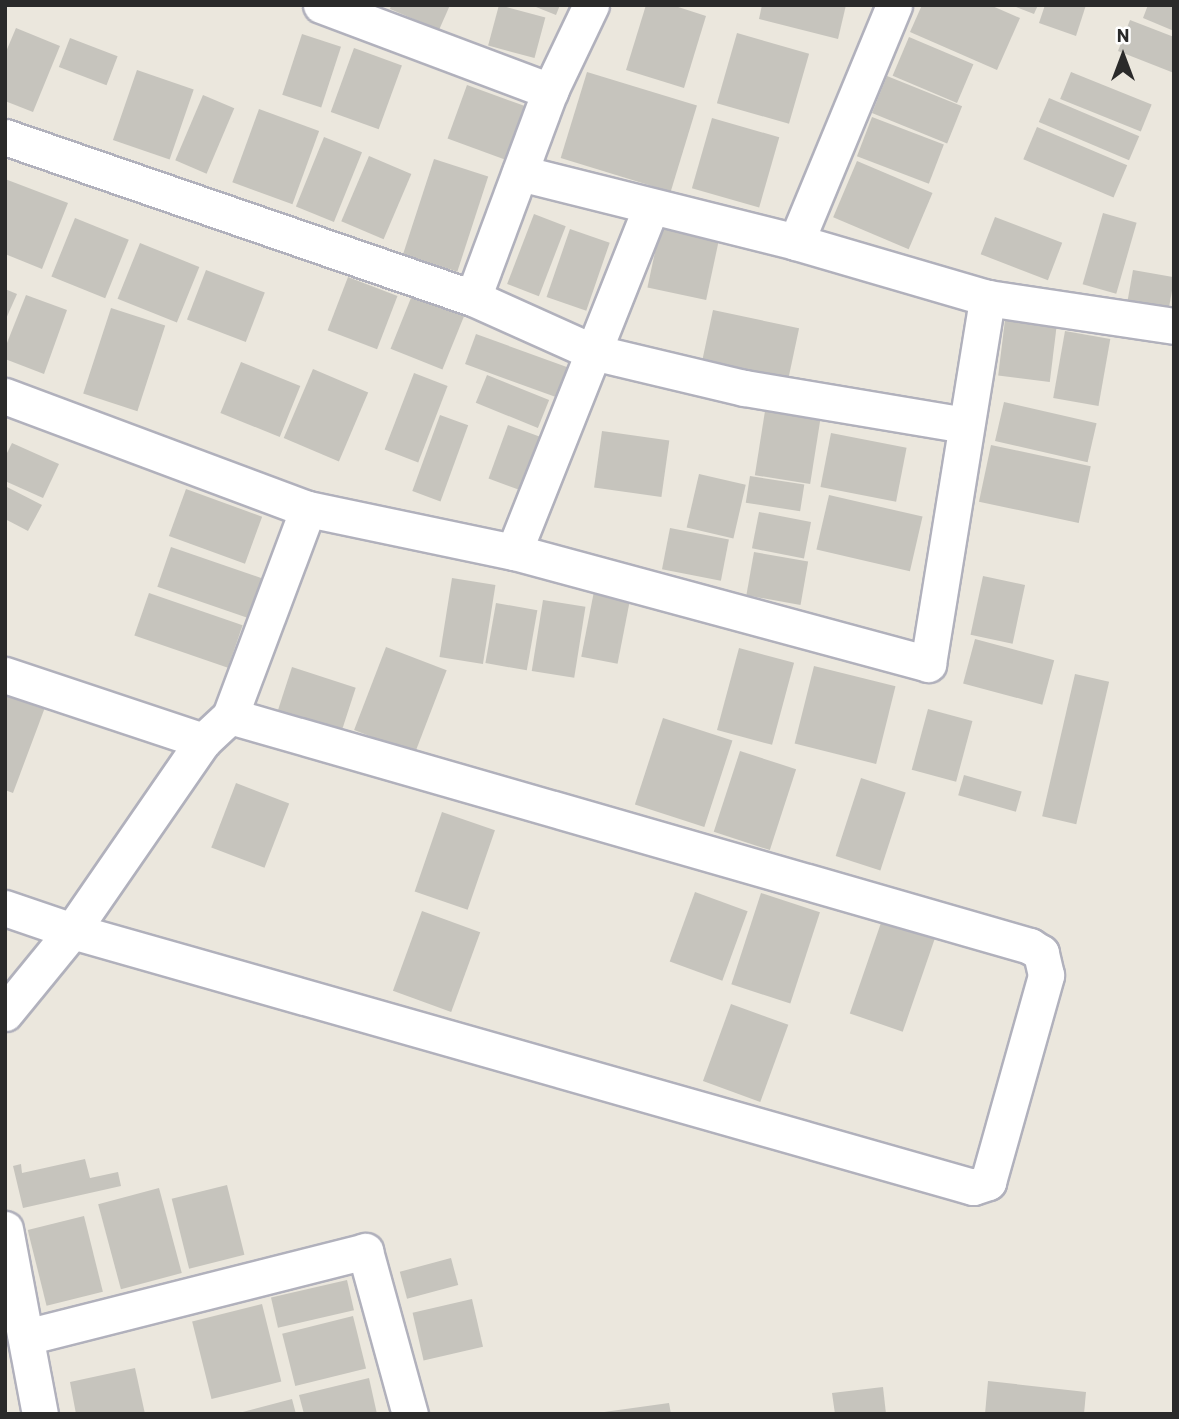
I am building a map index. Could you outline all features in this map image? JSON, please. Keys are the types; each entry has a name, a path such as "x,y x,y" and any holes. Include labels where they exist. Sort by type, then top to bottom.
{"street":[{"path":"321,5 550,91"},
{"path":"473,298 550,91 591,5"},
{"path":"796,242 894,5"},
{"path":"5,137 473,298 593,352 744,388 966,425"},
{"path":"520,173 796,242 987,298 1174,326"},
{"path":"513,552 651,206"},
{"path":"5,396 308,509 513,552 928,664 987,298"},
{"path":"5,1013 72,931 203,741 230,716 308,509"},
{"path":"5,675 203,741"},
{"path":"5,908 72,931 973,1187 988,1182 1046,975 1041,953 230,716"},
{"path":"5,1229 40,1414"},
{"path":"26,1336 365,1251 410,1414"}],"building":[{"path":"391,5 450,5 439,30 390,9"},
{"path":"499,5 545,17 534,58 488,46"},
{"path":"531,5 560,5 556,15"},
{"path":"646,5 672,5 706,16 684,88 626,70"},
{"path":"762,5 846,5 838,39 759,19"},
{"path":"922,5 990,5 1020,18 997,70 910,32"},
{"path":"1011,5 1038,5 1034,14"},
{"path":"1045,5 1086,5 1076,36 1039,23"},
{"path":"1148,5 1174,5 1174,31 1143,18"},
{"path":"1130,20 1174,37 1174,73 1118,51"},
{"path":"16,28 60,46 33,112 5,101 5,54"},
{"path":"737,33 809,54 789,124 717,103"},
{"path":"302,34 341,47 321,108 282,95"},
{"path":"909,37 973,64 957,103 893,76"},
{"path":"70,38 118,56 107,85 59,67"},
{"path":"354,48 402,65 379,129 331,112"},
{"path":"137,70 194,90 170,160 113,140"},
{"path":"587,72 697,106 671,192 561,158"},
{"path":"1071,72 1152,105 1141,131 1060,99"},
{"path":"887,76 962,106 947,143 872,113"},
{"path":"467,85 529,108 510,161 448,139"},
{"path":"203,95 234,108 207,174 175,160"},
{"path":"1049,98 1139,136 1129,160 1039,122"},
{"path":"259,109 319,131 292,204 232,182"},
{"path":"872,117 944,145 929,184 857,156"},
{"path":"712,118 779,137 759,207 692,188"},
{"path":"1037,127 1127,165 1114,198 1023,159"},
{"path":"324,137 362,152 334,222 296,207"},
{"path":"369,156 411,174 384,239 341,221"},
{"path":"434,159 488,177 457,272 403,254"},
{"path":"857,161 932,193 909,249 833,217"},
{"path":"5,179 68,203 42,269 5,254"},
{"path":"1103,213 1137,223 1116,294 1083,284"},
{"path":"534,214 566,226 539,296 507,284"},
{"path":"995,217 1062,243 1048,280 981,254"},
{"path":"75,218 129,240 105,298 51,276"},
{"path":"662,219 721,231 706,300 647,287"},
{"path":"570,229 610,243 586,311 547,297"},
{"path":"140,243 199,267 177,323 118,299"},
{"path":"206,270 265,293 246,342 187,319"},
{"path":"1133,270 1174,277 1168,313 1127,305"},
{"path":"348,277 397,296 377,349 328,330"},
{"path":"5,289 17,294 5,321"},
{"path":"413,293 465,314 442,370 391,349"},
{"path":"26,295 67,310 44,374 5,359 5,348"},
{"path":"111,308 165,326 137,411 83,394"},
{"path":"713,310 799,328 787,383 701,365"},
{"path":"1005,320 1057,326 1050,382 998,376"},
{"path":"1065,331 1110,339 1098,406 1053,398"},
{"path":"476,334 571,369 560,399 465,364"},
{"path":"241,362 300,386 280,437 220,413"},
{"path":"313,369 368,392 339,461 284,438"},
{"path":"414,373 448,386 418,462 385,450"},
{"path":"487,375 549,400 538,428 476,403"},
{"path":"1004,402 1097,423 1088,462 995,441"},
{"path":"765,411 820,420 810,484 755,475"},
{"path":"440,415 468,425 440,501 412,491"},
{"path":"508,425 543,438 523,491 489,479"},
{"path":"602,431 669,440 661,497 594,487"},
{"path":"831,433 907,448 896,502 821,487"},
{"path":"12,443 59,464 43,498 5,481 5,457"},
{"path":"991,445 1091,466 1079,523 979,502"},
{"path":"699,474 746,485 733,538 687,528"},
{"path":"750,476 804,485 800,511 746,503"},
{"path":"5,486 42,505 28,531 5,519"},
{"path":"186,489 262,517 245,564 169,536"},
{"path":"829,495 923,517 910,571 816,550"},
{"path":"759,512 811,522 804,558 752,548"},
{"path":"670,528 729,539 721,581 662,569"},
{"path":"171,547 262,578 248,618 157,587"},
{"path":"754,552 808,562 801,605 746,595"},
{"path":"983,576 1025,585 1013,644 971,635"},
{"path":"452,578 495,585 483,664 439,657"},
{"path":"595,586 631,593 618,664 581,657"},
{"path":"149,593 243,625 228,668 134,636"},
{"path":"543,600 585,607 574,678 532,671"},
{"path":"496,603 537,610 527,670 485,663"},
{"path":"975,639 1054,660 1042,705 963,683"},
{"path":"386,647 447,670 415,753 354,730"},
{"path":"739,648 794,663 772,745 717,730"},
{"path":"814,666 896,686 876,764 795,744"},
{"path":"292,667 356,688 340,736 276,716"},
{"path":"1075,674 1109,682 1076,824 1042,816"},
{"path":"5,678 50,694 13,793 5,790"},
{"path":"928,709 972,721 956,782 912,770"},
{"path":"663,718 732,741 704,827 635,805"},
{"path":"740,751 796,769 770,850 714,832"},
{"path":"964,775 1022,792 1016,812 958,795"},
{"path":"861,778 906,793 880,871 836,856"},
{"path":"236,783 289,803 264,868 211,847"},
{"path":"442,812 495,830 468,910 415,891"},
{"path":"695,892 748,911 722,981 670,962"},
{"path":"761,893 820,912 790,1003 731,984"},
{"path":"422,911 480,932 451,1012 393,991"},
{"path":"883,917 936,935 903,1032 850,1013"},
{"path":"731,1004 788,1025 760,1102 703,1081"},
{"path":"85,1159 90,1178 118,1172 121,1186 23,1208 13,1166 21,1164 22,1173"},
{"path":"227,1185 244,1255 189,1269 172,1199"},
{"path":"159,1188 182,1273 121,1289 98,1204"},
{"path":"84,1216 103,1292 47,1306 28,1230"},
{"path":"451,1258 458,1285 407,1299 400,1272"},
{"path":"347,1280 354,1310 278,1328 271,1298"},
{"path":"472,1299 483,1347 424,1360 413,1313"},
{"path":"262,1304 281,1382 211,1399 192,1321"},
{"path":"353,1316 366,1368 295,1386 282,1334"},
{"path":"135,1368 145,1414 76,1414 70,1382"},
{"path":"369,1378 377,1414 304,1414 299,1395"},
{"path":"988,1381 1086,1392 1084,1414 985,1414"},
{"path":"883,1387 886,1414 835,1414 832,1393"},
{"path":"292,1399 296,1414 239,1413"},
{"path":"669,1403 671,1414 604,1414 604,1412"}]}
